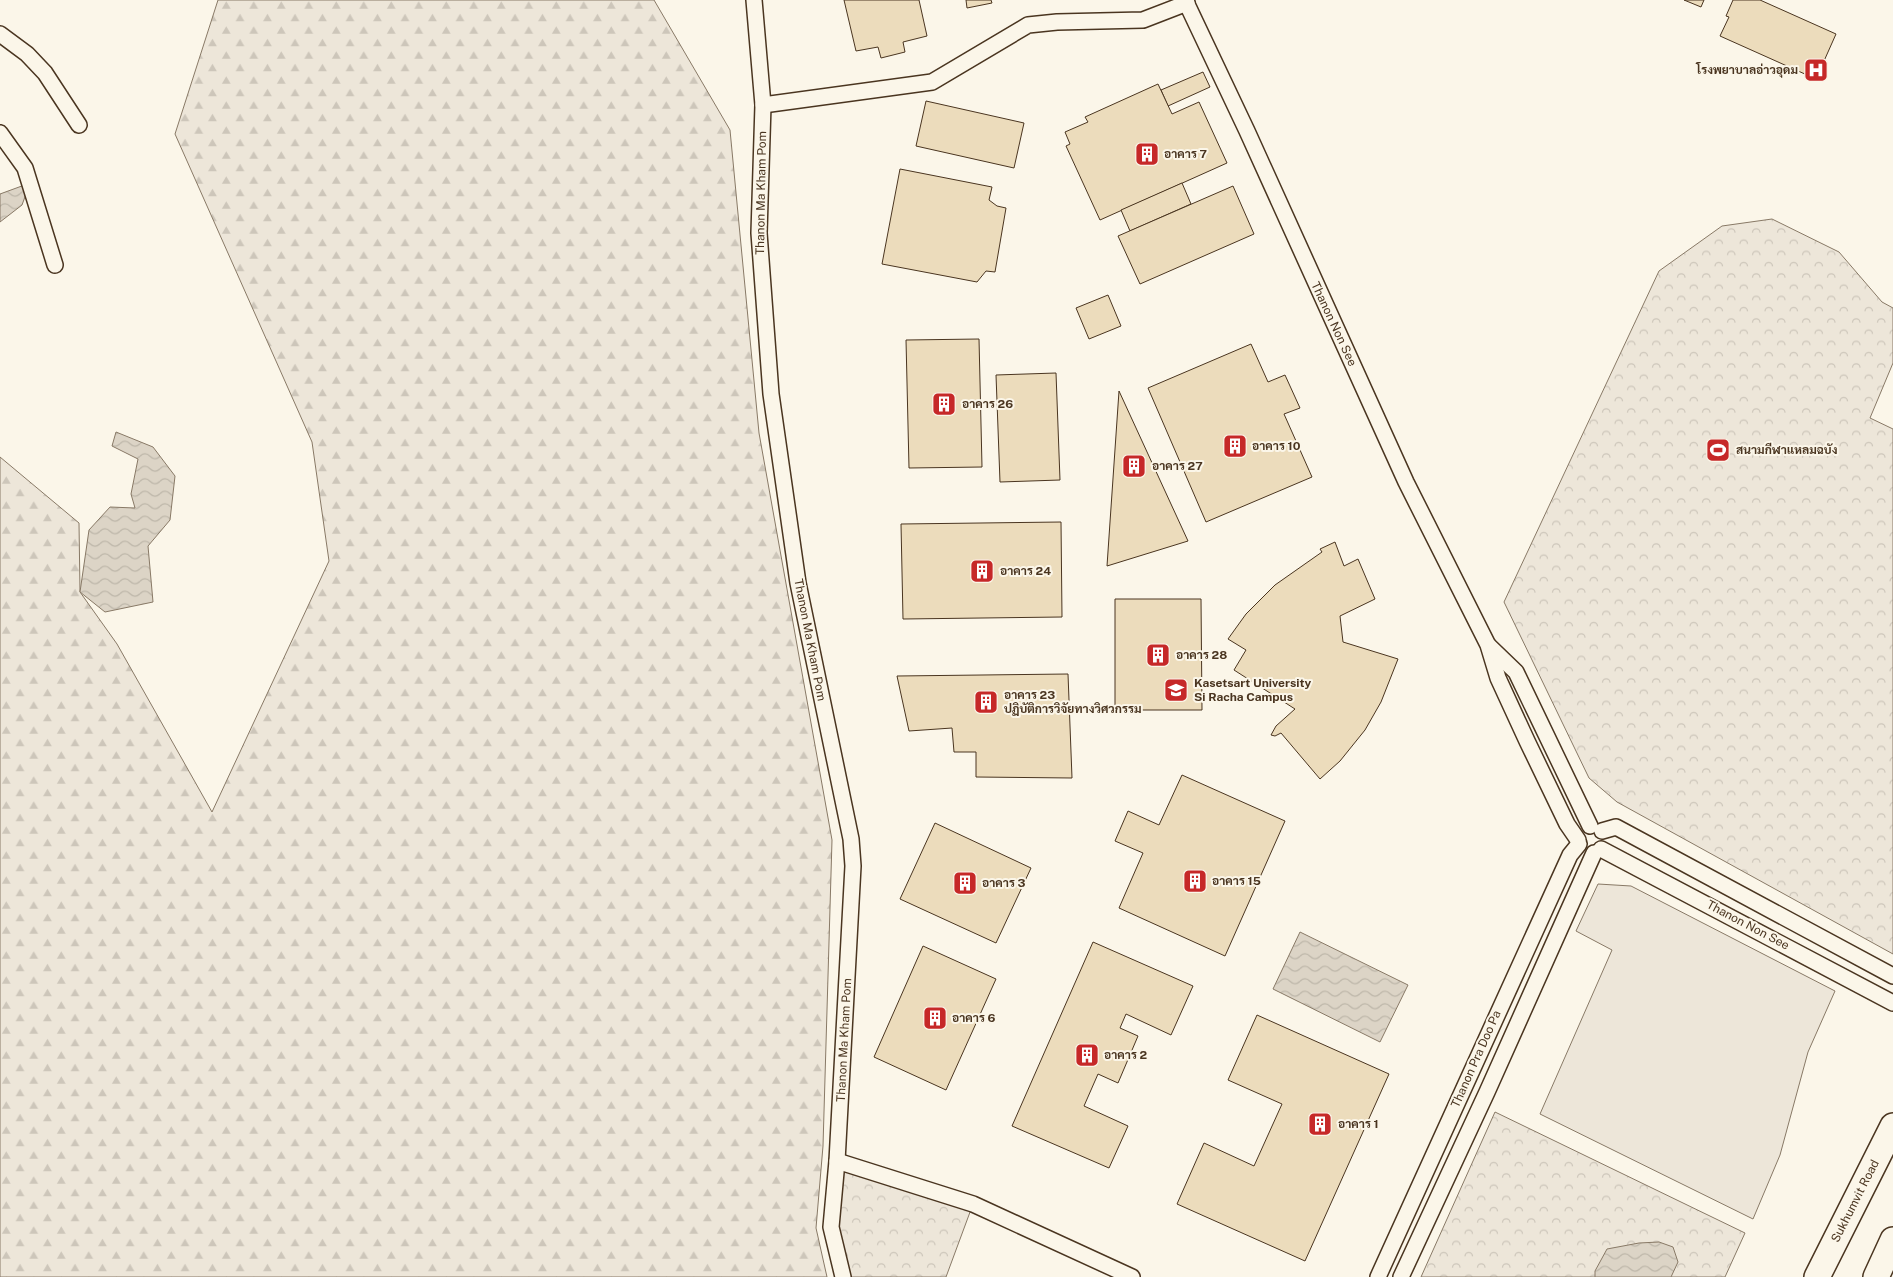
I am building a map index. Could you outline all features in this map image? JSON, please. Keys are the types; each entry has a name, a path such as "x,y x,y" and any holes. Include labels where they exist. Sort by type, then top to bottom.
{"highway":[{"name":"Sukhumvit Road","path":"1817,1277 1893,1126"},
{"path":"1876,1277 1893,1240"}],"street":[{"name":"Thanon Ma Kham Pom","path":"754,0 763,105 758,233 771,394 798,584 851,839 853,866 837,1161 831,1228 843,1277"},
{"path":"763,105 932,82 1028,25 1057,22 1143,20 1186,1"},
{"name":"Thanon Non See","path":"1186,1 1247,130 1406,482 1488,645 1498,678 1567,824 1579,842"},
{"path":"0,34 27,54 45,73 79,125"},
{"path":"0,133 25,168 55,264"},
{"name":"Thanon Non See","path":"1488,645 1516,672 1596,828 1616,827 1893,976"},
{"path":"1596,828 1606,838 1598,851 1587,852 1579,842 1580,832 1596,828"},
{"name":"Thanon Pra Doo Pa","path":"1378,1277 1570,855 1579,842"},
{"name":"Thanon Non See","path":"1598,851 1893,1003"},
{"name":"Thanon Pra Doo Pa","path":"1401,1277 1598,851"},
{"path":"837,1161 973,1204 1132,1277"}],"green space":[{"path":"218,0 654,0 730,130 759,433 832,840 823,1146 816,1228 827,1277 0,1277 0,457 79,523 80,592 117,644 212,812 329,561 312,442 175,134"},
{"path":"1772,219 1839,252 1882,302 1893,308 1893,363 1870,418 1893,429 1893,954 1617,802 1589,778 1504,602 1659,271 1722,226"},
{"path":"1598,884 1631,886 1835,991 1808,1052 1780,1155 1753,1219 1540,1114 1612,950 1576,931"},
{"path":"1495,1112 1745,1233 1725,1277 1421,1277"},
{"path":"837,1161 973,1204 946,1277 843,1277 831,1228"}],"water":[{"path":"30,183 22,205 0,222 0,194"},
{"path":"116,432 153,447 175,476 170,520 148,546 153,602 105,612 80,592 89,530 110,507 135,508 131,494 138,459 112,446"},
{"path":"1300,932 1408,985 1380,1042 1273,989"},
{"path":"1659,1242 1673,1247 1678,1262 1671,1277 1595,1277 1595,1271 1607,1249 1639,1243"}],"building":[{"path":"844,0 919,0 927,36 903,42 905,52 881,58 878,47 856,51"},
{"path":"966,0 991,0 992,3 967,8"},
{"path":"1684,0 1704,0 1701,7"},
{"path":"1733,0 1760,0 1836,34 1816,79 1720,36 1729,17 1726,16"},
{"path":"1203,72 1210,87 1168,106 1161,90"},
{"name":"อาคาร 7","path":"1158,84 1172,114 1199,102 1227,163 1100,220 1066,146 1070,144 1065,132 1088,122 1085,117"},
{"path":"926,101 1024,123 1014,168 916,146"},
{"path":"900,169 992,187 989,200 997,206 1006,208 995,272 986,271 977,282 882,264"},
{"path":"1182,183 1191,204 1130,231 1121,210"},
{"path":"1233,186 1254,234 1140,284 1118,236"},
{"path":"1108,295 1121,326 1089,339 1076,308"},
{"name":"อาคาร 26","path":"979,339 982,467 909,468 906,340"},
{"name":"อาคาร 10","path":"1251,344 1268,382 1285,375 1300,408 1284,414 1312,477 1206,522 1148,388"},
{"path":"1056,373 1060,480 1000,482 996,375"},
{"name":"อาคาร 27","path":"1119,391 1188,541 1107,566"},
{"name":"อาคาร 24","path":"1061,522 1062,617 903,619 901,524"},
{"path":"1335,542 1344,566 1358,559 1375,599 1340,616 1343,642 1398,659 1381,702 1365,730 1340,761 1320,779 1281,733 1275,736 1271,735 1276,726 1295,709 1234,670 1246,650 1228,639 1246,614 1275,585 1322,552 1320,549"},
{"name":"อาคาร 28","path":"1115,599 1201,599 1202,710 1115,710"},
{"name":"อาคาร 23 ปฏิบัติการวิจัยทางวิศวกรรม","path":"1068,674 1072,778 976,777 976,752 954,752 952,728 909,731 897,676"},
{"name":"อาคาร 15","path":"1182,775 1285,821 1225,956 1119,908 1143,853 1115,841 1128,811 1159,825"},
{"name":"อาคาร 3","path":"935,823 1031,868 996,943 900,899"},
{"name":"อาคาร 2","path":"1093,942 1193,986 1171,1035 1126,1014 1120,1028 1138,1036 1118,1083 1098,1074 1084,1106 1128,1126 1109,1168 1012,1126"},
{"name":"อาคาร 6","path":"923,946 996,979 946,1090 874,1057"},
{"name":"อาคาร 1","path":"1257,1015 1389,1074 1305,1261 1177,1204 1204,1143 1254,1166 1282,1104 1228,1080"}],"place":[{"name":"โรงพยาบาลอ่าวอุดม","path":"1816,70"},
{"name":"อาคาร 7","path":"1147,154"},
{"name":"อาคาร 26","path":"944,404"},
{"name":"อาคาร 10","path":"1235,446"},
{"name":"สนามกีฬาแหลมฉบัง","path":"1718,450"},
{"name":"อาคาร 27","path":"1134,466"},
{"name":"อาคาร 24","path":"982,571"},
{"name":"อาคาร 28","path":"1158,655"},
{"name":"Kasetsart University Si Racha Campus","path":"1176,690"},
{"name":"อาคาร 23 ปฏิบัติการวิจัยทางวิศวกรรม","path":"986,702"},
{"name":"อาคาร 15","path":"1195,881"},
{"name":"อาคาร 3","path":"965,883"},
{"name":"อาคาร 6","path":"935,1018"},
{"name":"อาคาร 2","path":"1087,1055"},
{"name":"อาคาร 1","path":"1320,1124"}]}
